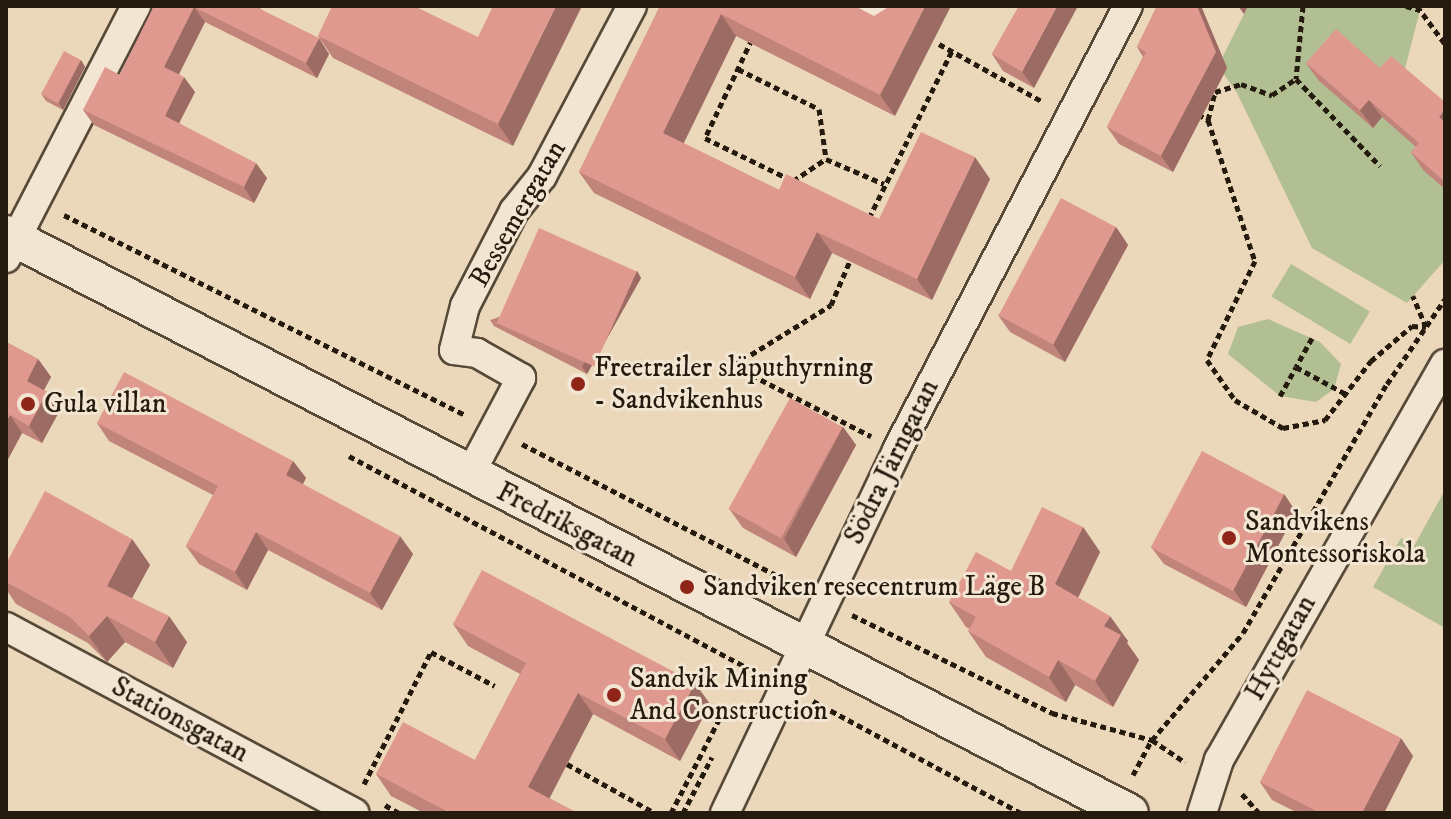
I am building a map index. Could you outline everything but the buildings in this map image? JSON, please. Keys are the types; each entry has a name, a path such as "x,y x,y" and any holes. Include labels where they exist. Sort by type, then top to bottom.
{"street":[{"path":"9,244 35,201 136,6"},
{"name":"Bessemergatan","path":"470,474 521,378 477,353 454,350 465,306 514,211 542,176 632,6"},
{"name":"Södra Järngatan","path":"725,813 897,450 1068,116 1128,6"},
{"name":"Fredriksgatan","path":"9,244 470,474 1130,813"},
{"name":"Hyttgatan","path":"1202,813 1219,760 1445,364"},
{"name":"Stationsgatan","path":"6,627 357,802"}],"path":[{"path":"1303,6 1296,79 1380,166"},
{"path":"1406,6 1419,8 1445,44"},
{"path":"755,31 705,138 793,181 826,159"},
{"path":"939,44 1068,116"},
{"path":"866,224 952,51"},
{"path":"738,69 819,109 826,159"},
{"path":"1296,79 1272,95 1241,84 1215,92 1208,120 1255,261 1207,360 1235,400 1283,428 1325,420 1371,361 1412,326 1426,327"},
{"path":"1195,113 1208,120"},
{"path":"826,159 884,184"},
{"path":"35,201 693,528 825,602 1052,713 1152,740 1243,633 1387,384 1445,299"},
{"path":"854,251 831,305 734,365 897,450"},
{"path":"1413,296 1426,327"},
{"path":"1280,396 1312,338"},
{"path":"1296,367 1346,394"},
{"path":"339,450 1021,813"},
{"path":"357,802 431,652 495,686"},
{"path":"671,813 723,712"},
{"path":"567,764 655,813"}],"green space":[{"path":"1248,6 1406,6 1420,10 1404,73 1445,109 1445,260 1407,303 1312,248 1237,93 1218,66"},
{"path":"1291,264 1370,311 1350,344 1271,297"},
{"path":"1268,319 1320,342 1341,364 1334,389 1316,402 1280,396 1228,354 1238,327"},
{"path":"1445,490 1445,628 1373,587 1401,538 1414,546"}],"place":[{"name":"Freetrailer släputhyrning - Sandvikenhus","path":"578,384"},
{"name":"Gula villan","path":"28,404"},
{"name":"Sandvikens Montessoriskola","path":"1229,538"},
{"name":"Sandviken resecentrum Läge B","path":"687,587"},
{"name":"Sandvik Mining And Construction","path":"614,695"}]}
